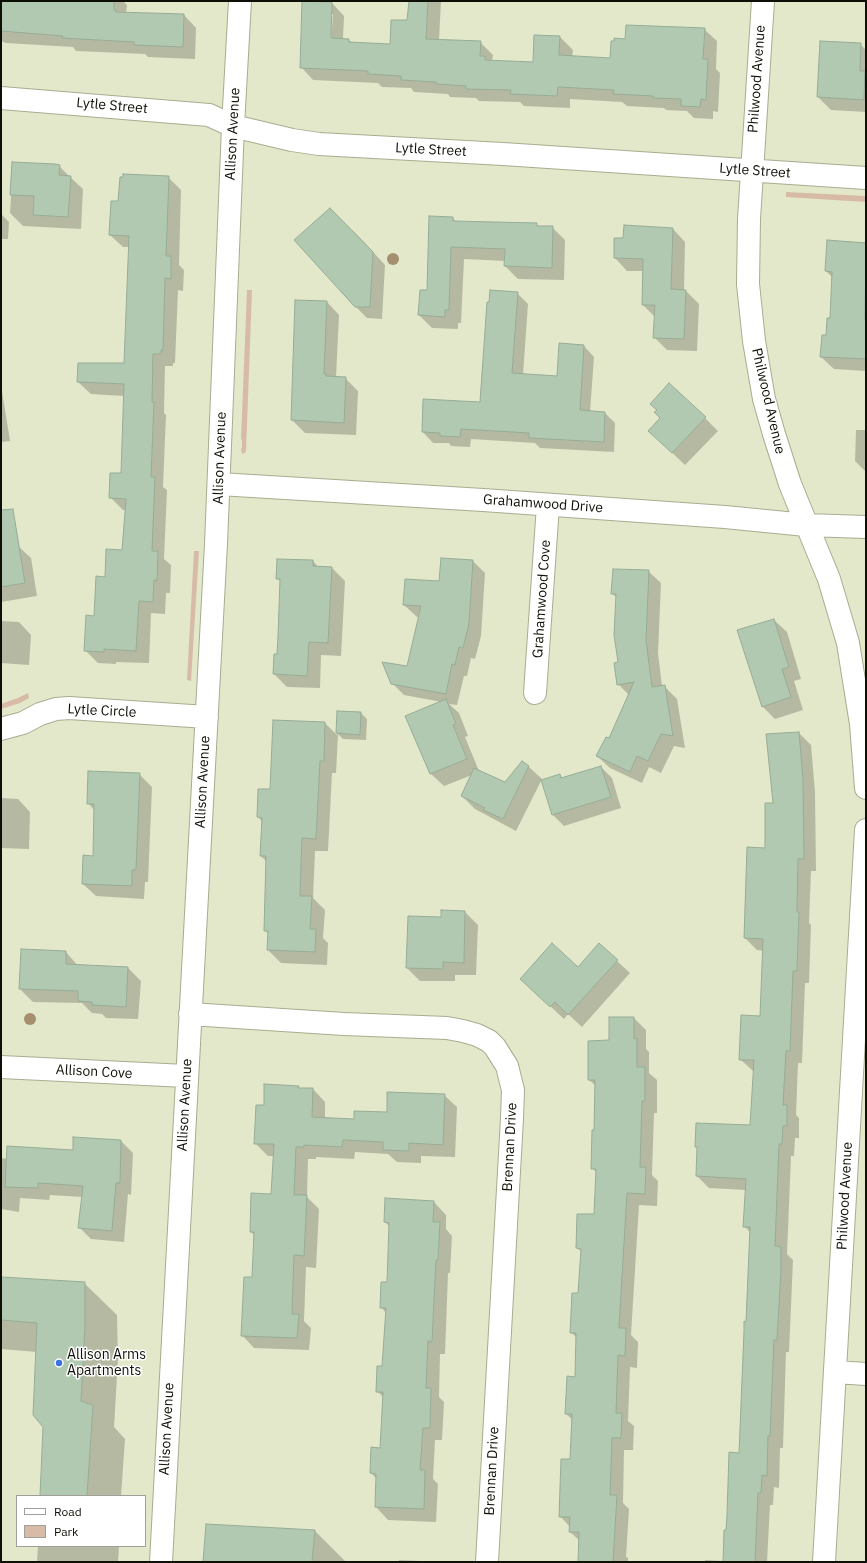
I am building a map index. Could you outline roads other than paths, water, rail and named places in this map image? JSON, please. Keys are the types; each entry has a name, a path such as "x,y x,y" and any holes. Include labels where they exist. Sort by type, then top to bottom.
{"street":[{"name":"Allison Avenue","path":"160,1562 219,484 232,126 240,1"},
{"name":"Philwood Avenue","path":"763,1 748,226 748,284 756,354 764,399 774,434 790,484 829,579 848,643 861,724 866,788"},
{"name":"Lytle Street","path":"1,98 209,115 232,126 292,140 319,144 866,178"},
{"name":"Grahamwood Drive","path":"219,484 717,516 806,525 866,527"},
{"name":"Grahamwood Cove","path":"535,694 548,505"},
{"name":"Lytle Circle","path":"1,729 10,728 40,714 56,709 69,708 207,717"},
{"name":"Philwood Avenue","path":"824,1562 866,830"},
{"name":"Brennan Drive","path":"190,1014 344,1024 446,1028 477,1035 489,1041 496,1047 508,1066 513,1090 512,1118 487,1562"},
{"name":"Allison Cove","path":"1,1067 186,1076"},
{"path":"835,1372 866,1374"}],"place":[{"name":"Allison Arms Apartments","path":"59,1363"}]}
